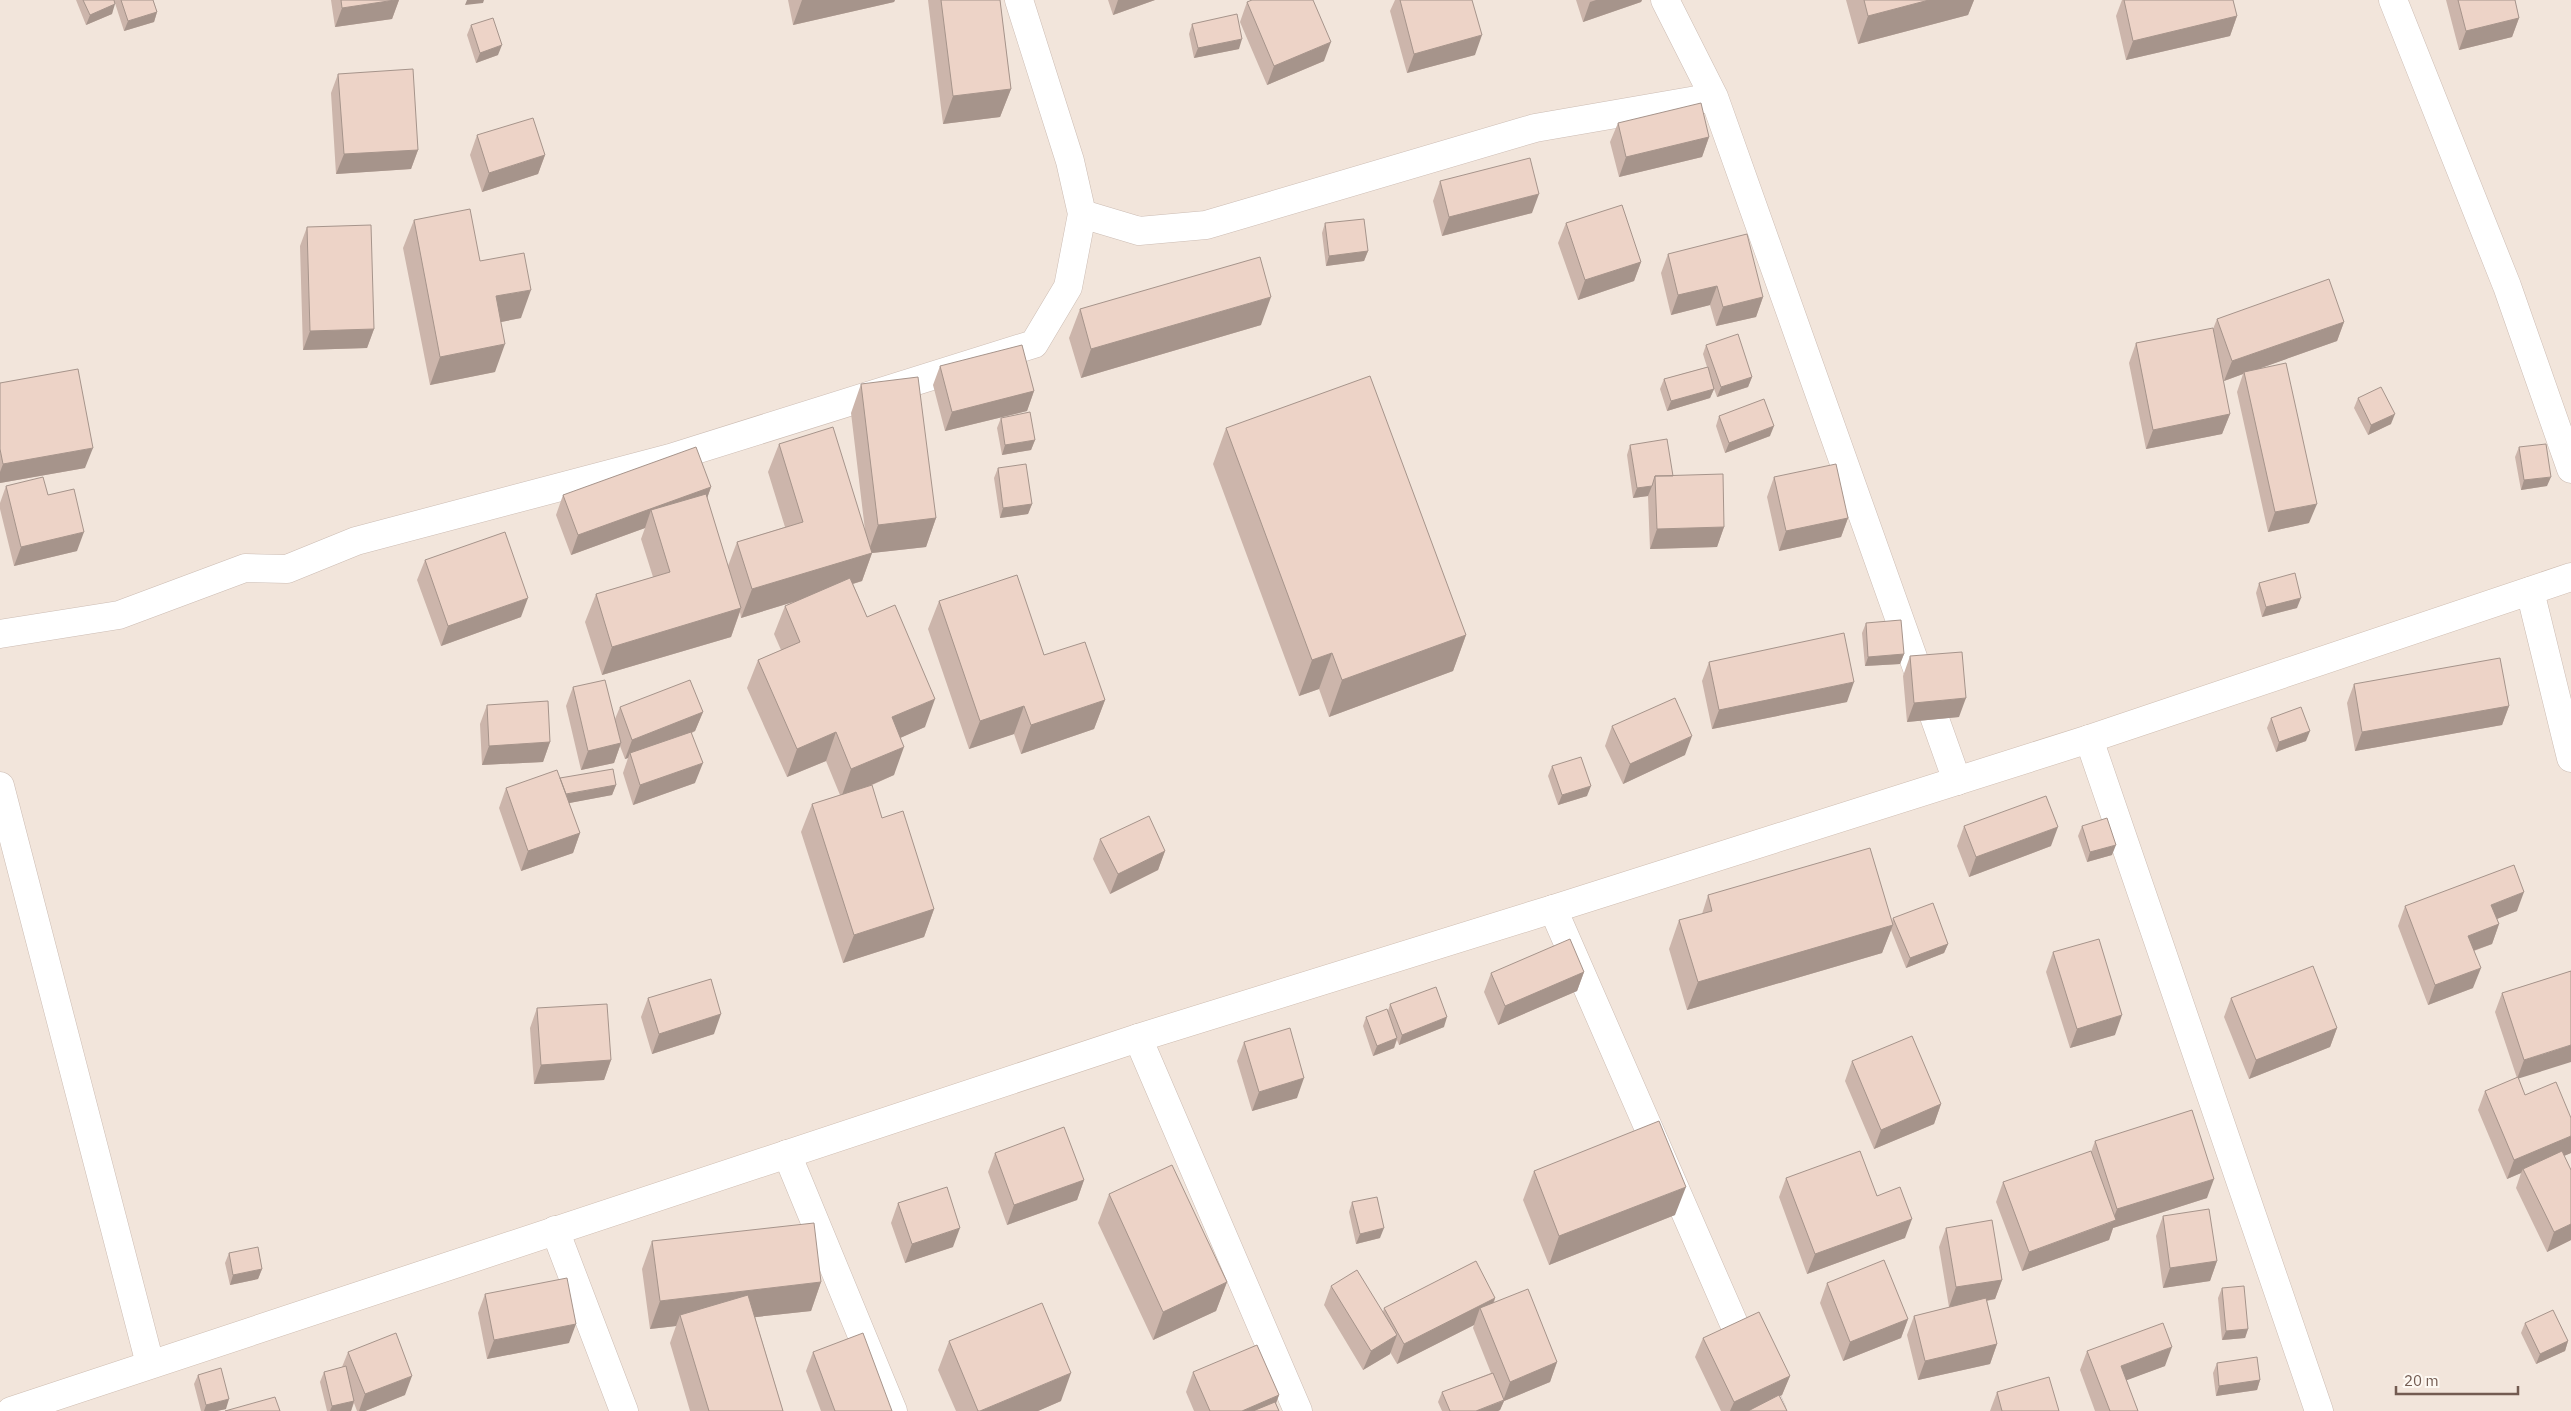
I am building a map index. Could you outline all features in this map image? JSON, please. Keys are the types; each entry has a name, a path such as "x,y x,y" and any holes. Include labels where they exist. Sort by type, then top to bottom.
{"street":[{"path":"0,634 118,615 245,568 286,569 356,541 670,458 1034,344 1068,287 1082,214 1070,161 1019,0"},
{"path":"1666,0 1714,97 1957,781"},
{"path":"2393,0 2507,286 2571,469"},
{"path":"1082,214 1140,231 1206,225 1535,128 1714,97"},
{"path":"22,1409 150,1364 1138,1038 2089,739 2571,576"},
{"path":"2530,591 2571,758"},
{"path":"2089,739 2319,1411"},
{"path":"0,786 150,1364"},
{"path":"1553,909 1772,1411"},
{"path":"1138,1038 1298,1411"},
{"path":"786,1154 893,1411"},
{"path":"555,1230 624,1411"}],"shaded area":[{"path":"0,0 2571,0 2571,1411 0,1411"}],"building":[{"path":"83,0 114,0 115,4 90,15"},
{"path":"121,0 153,0 157,12 128,21"},
{"path":"341,0 395,0 342,8"},
{"path":"941,0 1000,0 1011,89 953,96"},
{"path":"1252,0 1313,0 1331,42 1274,66 1247,2"},
{"path":"1400,0 1472,0 1482,35 1414,54"},
{"path":"1864,0 1929,0 1868,16"},
{"path":"2124,0 2233,0 2237,16 2133,41"},
{"path":"2458,0 2515,0 2519,18 2466,31"},
{"path":"1237,14 1242,39 1198,48 1192,24"},
{"path":"493,18 502,45 480,53 471,25"},
{"path":"413,69 418,150 344,154 338,74"},
{"path":"1701,103 1709,137 1626,157 1618,123"},
{"path":"533,118 545,155 489,173 477,135"},
{"path":"1530,158 1539,194 1449,217 1440,181"},
{"path":"1622,205 1641,262 1585,280 1566,223"},
{"path":"470,209 480,261 524,253 531,290 496,296 505,344 440,357 414,220"},
{"path":"1364,219 1368,251 1329,256 1325,223"},
{"path":"371,225 374,329 310,331 307,227"},
{"path":"1747,234 1763,297 1723,307 1717,286 1678,295 1668,254"},
{"path":"1260,257 1271,297 1091,349 1080,309"},
{"path":"2329,279 2344,322 2232,361 2217,319"},
{"path":"2213,328 2230,414 2153,430 2136,343"},
{"path":"1738,334 1752,377 1721,387 1706,345"},
{"path":"1022,345 1034,391 952,412 940,366"},
{"path":"2286,363 2317,504 2275,512 2244,372"},
{"path":"1708,367 1714,389 1671,401 1664,379"},
{"path":"78,369 93,448 3,464 0,449 0,383"},
{"path":"1370,376 1466,635 1342,680 1332,653 1312,660 1226,428"},
{"path":"918,377 936,518 878,525 861,384"},
{"path":"2381,387 2395,414 2371,425 2358,398"},
{"path":"1764,399 1774,426 1729,443 1719,416"},
{"path":"1030,412 1035,440 1005,445 1001,418"},
{"path":"833,427 872,553 752,589 737,542 803,522 779,444"},
{"path":"1667,439 1673,476 1655,476 1652,486 1637,488 1630,445"},
{"path":"2546,444 2551,477 2524,480 2519,447"},
{"path":"696,447 711,487 578,535 563,495"},
{"path":"1026,464 1032,504 1003,508 998,468"},
{"path":"1836,464 1848,518 1786,531 1774,477"},
{"path":"1723,474 1724,527 1657,529 1655,476"},
{"path":"43,477 48,495 74,489 84,532 21,547 6,486"},
{"path":"706,494 741,608 612,647 596,594 670,572 651,510"},
{"path":"505,532 528,598 448,626 425,560"},
{"path":"2295,573 2301,598 2266,607 2259,583"},
{"path":"1017,575 1044,655 1085,642 1105,700 1031,725 1024,706 980,721 939,601"},
{"path":"850,578 867,617 895,605 935,699 892,717 904,747 851,769 836,732 797,749 758,660 800,642 785,606"},
{"path":"1901,620 1904,654 1868,657 1866,623"},
{"path":"1844,633 1854,682 1719,710 1709,662"},
{"path":"1962,652 1966,698 1914,703 1910,656"},
{"path":"2500,658 2509,706 2362,732 2354,684"},
{"path":"605,680 621,743 588,751 573,687"},
{"path":"690,680 703,712 632,740 620,707"},
{"path":"1675,698 1692,736 1630,764 1612,726"},
{"path":"548,701 550,742 489,746 487,705"},
{"path":"2301,707 2310,731 2279,742 2271,718"},
{"path":"691,732 703,763 640,785 630,753"},
{"path":"1581,757 1591,786 1562,795 1552,766"},
{"path":"613,769 616,785 566,794 560,778"},
{"path":"557,770 580,833 528,851 506,788"},
{"path":"872,785 882,818 903,811 934,909 854,935 812,804"},
{"path":"2046,796 2058,827 1976,857 1964,826"},
{"path":"1149,816 1165,851 1118,874 1100,839"},
{"path":"2107,818 2116,845 2090,852 2082,826"},
{"path":"1870,848 1893,925 1698,982 1679,920 1712,911 1708,895"},
{"path":"2514,865 2524,892 2491,905 2499,924 2468,936 2481,968 2435,985 2405,906"},
{"path":"1933,903 1948,944 1910,958 1893,918"},
{"path":"1570,939 1584,972 1505,1006 1491,973"},
{"path":"2099,939 2122,1015 2077,1029 2053,952"},
{"path":"2313,966 2337,1028 2256,1060 2231,998"},
{"path":"2571,971 2571,1045 2524,1060 2502,993"},
{"path":"711,979 721,1014 659,1034 648,998"},
{"path":"1436,987 1447,1017 1402,1035 1390,1004"},
{"path":"607,1004 611,1060 541,1065 537,1008"},
{"path":"1387,1009 1397,1038 1377,1046 1366,1017"},
{"path":"1290,1028 1304,1078 1259,1092 1244,1042"},
{"path":"1912,1036 1941,1104 1881,1130 1852,1061"},
{"path":"2518,1077 2525,1095 2556,1082 2571,1118 2571,1136 2514,1160 2485,1091"},
{"path":"2192,1110 2214,1179 2117,1209 2095,1141"},
{"path":"1659,1121 1686,1187 1559,1236 1534,1171"},
{"path":"1064,1127 1084,1180 1014,1205 995,1153"},
{"path":"1860,1151 1877,1196 1900,1187 1912,1219 1815,1254 1786,1178"},
{"path":"2091,1151 2116,1220 2029,1252 2003,1182"},
{"path":"2562,1151 2571,1170 2571,1224 2554,1232 2523,1169"},
{"path":"1172,1165 1227,1282 1163,1312 1109,1194"},
{"path":"947,1187 960,1228 912,1244 898,1203"},
{"path":"1377,1197 1384,1228 1360,1234 1352,1202"},
{"path":"2209,1209 2217,1261 2170,1268 2163,1216"},
{"path":"1992,1220 2002,1280 1956,1287 1946,1228"},
{"path":"814,1223 821,1282 660,1301 652,1241"},
{"path":"258,1247 262,1269 233,1275 229,1253"},
{"path":"1884,1260 1908,1319 1850,1342 1827,1283"},
{"path":"1476,1261 1495,1298 1404,1344 1384,1308"},
{"path":"1357,1270 1397,1335 1371,1351 1331,1286"},
{"path":"567,1278 576,1324 494,1340 485,1294"},
{"path":"2244,1286 2248,1329 2226,1331 2222,1288"},
{"path":"1528,1289 1557,1362 1510,1382 1480,1308"},
{"path":"748,1295 783,1411 709,1411 680,1315"},
{"path":"1986,1298 1997,1344 1925,1361 1914,1316"},
{"path":"1042,1303 1071,1373 978,1411 949,1341"},
{"path":"2553,1310 2568,1341 2540,1354 2525,1323"},
{"path":"1759,1312 1790,1376 1734,1402 1703,1338"},
{"path":"2163,1323 2172,1347 2121,1366 2138,1411 2110,1411 2087,1351"},
{"path":"396,1333 412,1376 365,1394 348,1352"},
{"path":"863,1333 892,1411 835,1411 813,1352"},
{"path":"1257,1345 1279,1395 1242,1411 1210,1411 1193,1372"},
{"path":"2257,1357 2260,1380 2219,1386 2217,1363"},
{"path":"346,1366 354,1401 332,1406 324,1372"},
{"path":"221,1368 229,1399 206,1405 198,1375"},
{"path":"1493,1373 1504,1400 1476,1411 1450,1411 1442,1392"},
{"path":"2049,1377 2059,1411 2002,1411 1997,1392"},
{"path":"1779,1395 1787,1411 1748,1411"},
{"path":"275,1397 280,1411 225,1411"},
{"path":"1275,1402 1279,1411 1253,1411"}]}
